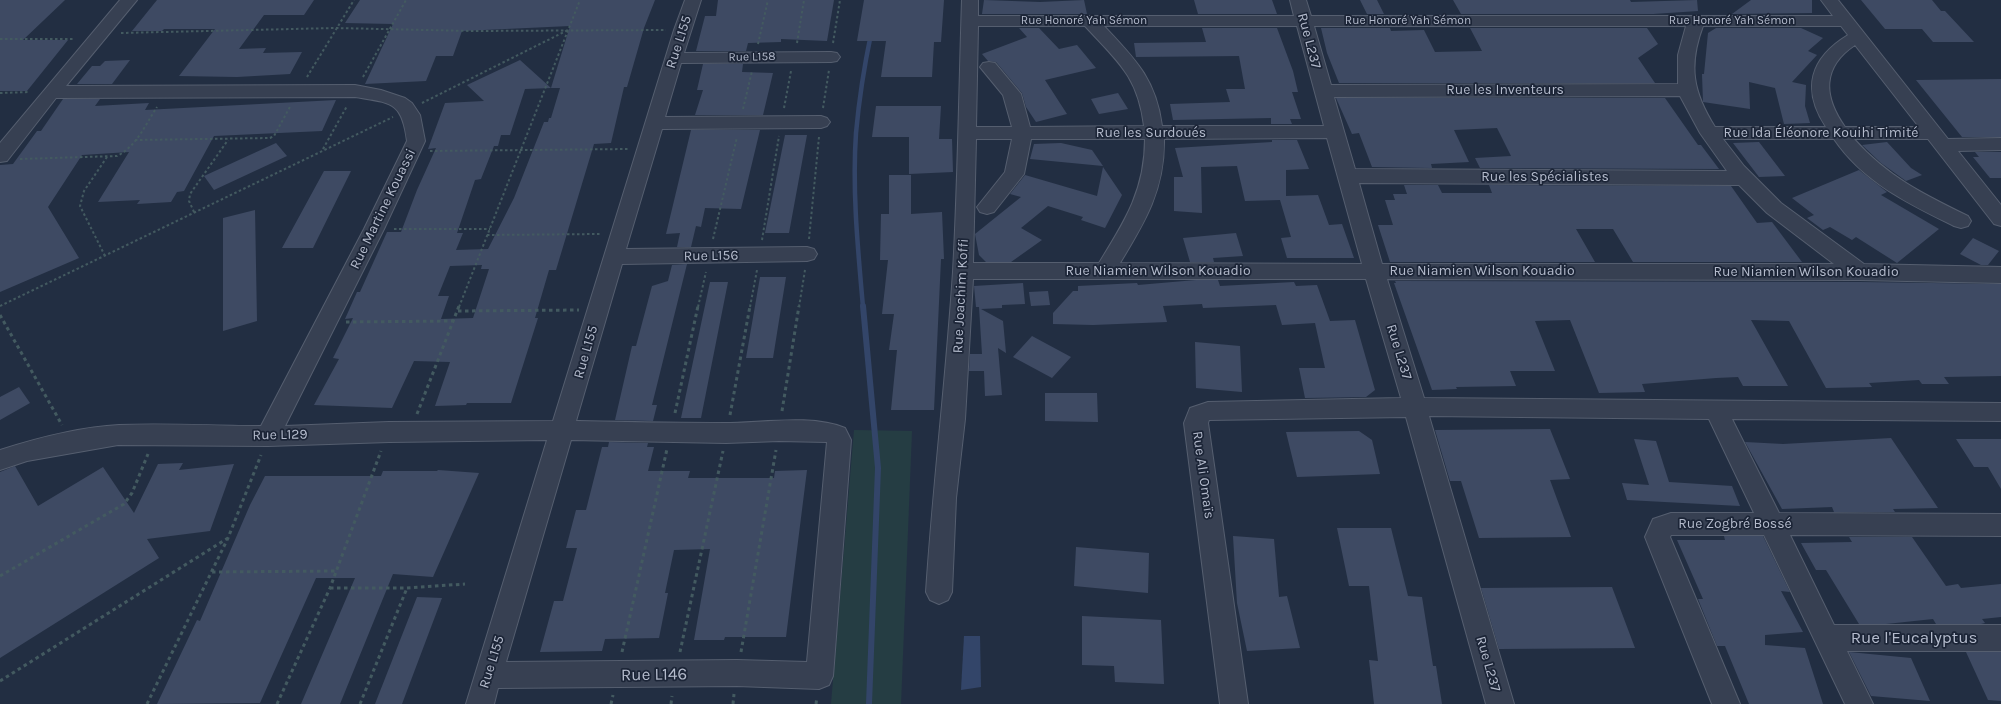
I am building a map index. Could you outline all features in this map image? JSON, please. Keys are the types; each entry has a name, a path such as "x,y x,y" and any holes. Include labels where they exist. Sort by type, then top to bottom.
{"street":[{"path":"8,158 51,92 129,0"},
{"name":"Rue L155","path":"480,704 682,30 693,0"},
{"name":"Rue Joachim Koffi","path":"939,592 944,498 953,419 963,271 970,0"},
{"name":"Rue L237","path":"1298,0 1374,271 1415,407 1500,704"},
{"path":"1830,0 1937,139 2001,219"},
{"name":"Rue Honoré Yah Sémon","path":"970,21 1846,21"},
{"path":"1696,21 1688,41 1686,62 1688,90 1691,101 1725,158 1766,202 1797,227 1860,272"},
{"path":"1091,22 1130,64 1138,77 1151,108 1154,132 1151,178 1144,204 1105,270"},
{"path":"1858,36 1834,52 1823,69 1820,78 1821,96 1837,132 1852,150 1900,190 1961,220"},
{"name":"Rue L158","path":"674,58 831,57"},
{"path":"987,207 1014,174 1024,133 1012,94 989,67"},
{"name":"Rue les Inventeurs","path":"1323,91 1688,90"},
{"path":"51,92 355,91 390,98 401,102 408,110"},
{"name":"Rue Martine Kouassi","path":"268,436 374,229 416,141 415,127 411,113 408,110"},
{"path":"655,122 821,122"},
{"name":"Rue les Surdoués","path":"967,133 1335,132"},
{"name":"Rue Ida Éléonore Kouihi Timité","path":"1709,132 1837,132 2001,144"},
{"name":"Rue les Spécialistes","path":"1347,176 1743,178"},
{"name":"Rue L156","path":"614,257 807,254"},
{"name":"Rue Niamien Wilson Kouadio","path":"963,271 1860,272 2001,275"},
{"path":"1415,407 2001,412"},
{"name":"Rue Ali Omaïs","path":"1234,704 1196,422 1198,414 1208,412 1415,407"},
{"path":"1716,410 1770,524 1859,704"},
{"name":"Rue L129","path":"0,460 27,451 71,442 118,435 268,436 400,431 726,433 779,431 830,432 837,435 839,440 819,676"},
{"name":"Rue Zogbré Bossé","path":"1726,704 1657,537 1662,527 1671,524 1770,524 1996,530"},
{"name":"Rue l'Eucalyptus","path":"1826,638 2001,638"},
{"name":"Rue L146","path":"488,675 737,674 819,676"}],"path":[{"path":"135,140 228,140 272,137 335,28 354,0"},
{"path":"323,150 406,0"},
{"path":"277,704 400,431 454,321 580,0"},
{"path":"611,704 709,255 768,0"},
{"path":"671,704 726,433 760,255 781,122 804,0"},
{"path":"733,704 807,254 821,122 840,0"},
{"path":"0,39 335,28 472,31 682,30"},
{"path":"0,306 408,110 568,30"},
{"path":"0,93 51,92"},
{"path":"8,158 108,156 122,154 135,140 167,92"},
{"path":"194,212 189,201 190,194 228,140"},
{"path":"411,152 646,149"},
{"path":"105,256 80,206 84,191 108,156"},
{"path":"374,229 490,229"},
{"path":"487,235 621,234"},
{"path":"458,311 598,310"},
{"path":"0,315 71,442"},
{"path":"327,322 454,321"},
{"path":"0,576 124,504 132,493 155,435"},
{"path":"147,704 228,538 268,436"},
{"path":"0,681 228,538"},
{"path":"212,572 336,572"},
{"path":"330,588 407,588 465,584"},
{"path":"360,704 407,588"}],"green space":[{"path":"854,430 912,431 901,704 831,704"}],"water":[{"path":"964,636 980,636 981,687 961,690"}],"building":[{"path":"0,0 65,0 23,40 68,40 27,91 0,91"},
{"path":"157,0 314,0 304,15 264,15 239,49 266,48 263,53 302,52 290,74 237,77 179,76 215,29 164,29 162,31 132,31"},
{"path":"360,0 655,0 644,28 627,87 624,87 611,143 594,144 556,270 549,270 535,318 538,318 511,403 467,403 466,405 435,406 450,362 414,361 392,408 314,405 339,359 333,358 353,318 345,319 357,292 360,292 387,232 401,232 417,190 436,148 428,149 445,103 484,101 467,85 520,60 551,88 570,26 462,31 453,56 436,56 426,81 365,84 393,24 345,23","holes":["560,88 551,118 549,118 548,122 544,122 514,198 488,249 456,250 463,233 457,233 475,180 481,179 494,146 498,146 501,135 510,135 525,89","482,265 481,269 489,269 473,318 441,319 449,296 438,296 450,266"]},
{"path":"718,0 834,0 827,41 781,39 781,42 748,43 746,51 696,51 705,16 716,16"},
{"path":"864,0 944,0 941,42 934,42 932,77 881,77 886,41 857,41"},
{"path":"984,0 1040,2 1084,0 1087,14 982,14"},
{"path":"1194,0 1272,0 1277,14 1198,14"},
{"path":"1360,0 1377,0 1384,14 1367,14"},
{"path":"1453,0 1630,0 1631,2 1697,0 1698,11 1653,14 1461,14"},
{"path":"1751,0 1812,0 1812,13 1732,14"},
{"path":"1861,0 1932,0 1941,11 1945,11 1974,42 1933,42 1922,29 1885,29"},
{"path":"1019,28 1039,28 1059,49 1077,45 1096,68 1045,80 1067,114 1036,122 1026,107 1022,93 996,62 988,61 982,54 1027,37"},
{"path":"1202,28 1277,28 1293,71 1298,92 1292,92 1301,119 1290,119 1292,124 1271,124 1271,118 1173,120 1170,104 1230,102 1226,89 1245,89 1239,56 1136,57 1134,43 1206,42"},
{"path":"1321,28 1390,28 1391,31 1424,30 1435,52 1482,51 1470,28 1647,28 1658,44 1638,58 1655,83 1339,83 1327,53"},
{"path":"1716,28 1801,28 1823,38 1808,51 1817,55 1792,82 1806,85 1805,106 1810,123 1784,124 1775,88 1749,82 1750,109 1703,102 1702,74 1704,74 1708,33"},
{"path":"130,60 112,84 77,84 92,66 100,66 105,61"},
{"path":"703,64 743,64 742,72 773,73 763,115 695,115 703,90 697,90"},
{"path":"2001,79 2001,137 1962,137 1916,80"},
{"path":"1118,93 1128,109 1099,114 1091,99"},
{"path":"1336,98 1665,98 1698,145 1701,145 1719,169 1480,168 1475,158 1511,156 1497,128 1454,130 1469,162 1431,164 1432,168 1372,167 1359,133 1352,134"},
{"path":"63,99 100,99 95,106 149,103 145,110 336,100 322,131 214,136 184,191 177,192 171,202 137,204 140,200 98,202 129,152 82,155 48,207 79,258 0,292 0,165 13,164 37,131 41,131"},
{"path":"876,106 941,106 939,139 952,139 953,172 909,174 909,137 872,137"},
{"path":"691,130 760,130 741,209 705,208 701,227 696,226 691,247 677,247 680,233 666,234"},
{"path":"785,135 807,135 789,233 765,233"},
{"path":"1272,140 1297,140 1309,169 1286,170 1286,196 1318,195 1329,225 1342,224 1354,258 1287,258 1281,238 1291,237 1280,200 1245,201 1237,166 1201,167 1202,213 1174,211 1174,177 1183,177 1175,148 1272,142"},
{"path":"1759,142 1785,176 1759,177 1733,143"},
{"path":"1887,142 1911,168 1922,175 1906,181 1881,163 1862,145"},
{"path":"276,143 287,156 214,190 204,176"},
{"path":"1061,143 1092,150 1103,166 1030,159 1034,144"},
{"path":"1975,152 2001,152 2001,178 1990,178 1973,157 1979,157"},
{"path":"1103,167 1122,195 1105,228 1081,220 1083,217 1048,206 1021,228 1042,240 1011,262 986,262 979,255 975,234 1021,197 1010,194 1025,175 1097,196"},
{"path":"1859,170 1887,192 1881,195 1939,229 1897,263 1856,237 1852,240 1830,227 1823,230 1807,218 1814,215 1792,198"},
{"path":"324,171 351,171 313,248 282,248"},
{"path":"889,175 911,175 911,214 942,212 944,259 941,259 934,410 891,410 897,350 889,350 894,314 882,314 888,260 880,260 881,214 889,214"},
{"path":"1404,185 1438,185 1442,193 1492,193 1489,185 1731,186 1757,223 1772,222 1802,262 1633,262 1613,229 1576,229 1595,262 1390,262 1378,225 1393,225 1385,200 1395,200 1393,194 1407,194"},
{"path":"255,210 257,321 223,331 223,218"},
{"path":"1236,233 1243,256 1213,258 1214,262 1190,262 1183,238"},
{"path":"1973,238 1999,251 1988,265 1981,265 1960,254"},
{"path":"687,264 652,405 657,405 653,421 615,420 632,346 636,346 652,286 668,281 672,265"},
{"path":"760,277 786,277 773,358 746,358"},
{"path":"1196,280 1218,280 1220,286 1294,282 1296,286 1317,285 1330,321 1355,320 1375,390 1366,397 1305,398 1299,368 1325,368 1315,323 1282,325 1276,305 1203,308 1202,304 1163,306 1167,322 1093,325 1053,324 1053,313 1073,291 1078,291 1078,286 1137,283 1138,285"},
{"path":"1395,281 1860,282 2001,284 2001,376 1944,377 1949,384 1922,384 1919,380 1869,383 1872,387 1826,388 1789,321 1751,320 1788,386 1743,386 1738,377 1642,384 1645,392 1599,393 1570,320 1535,321 1555,371 1510,371 1516,386 1456,387 1457,389 1432,390 1394,283 1396,283"},
{"path":"710,282 728,282 701,418 681,418"},
{"path":"1023,283 1025,304 1002,305 1002,308 981,309 1003,321 1006,353 998,348 1002,395 985,396 984,371 969,371 970,354 982,354 979,307 976,307 974,286"},
{"path":"1048,291 1050,305 1031,306 1029,292"},
{"path":"1032,336 1071,357 1052,378 1013,357"},
{"path":"1195,342 1240,346 1242,392 1196,388"},
{"path":"19,387 30,403 0,420 0,397"},
{"path":"1045,393 1097,393 1098,422 1045,421"},
{"path":"1550,429 1570,479 1550,480 1571,537 1479,538 1461,481 1450,481 1435,430"},
{"path":"1359,431 1372,440 1380,474 1297,477 1286,432"},
{"path":"1891,438 1938,508 1893,509 1895,512 1834,512 1832,507 1782,509 1745,442 1783,444"},
{"path":"1634,439 1656,441 1669,482 1732,486 1740,506 1627,500 1622,483 1649,485"},
{"path":"1956,439 2001,439 2001,489 1988,467 1974,467"},
{"path":"609,442 648,443 647,447 654,447 648,471 690,471 688,478 774,478 775,471 807,470 786,637 725,637 724,640 694,640 710,549 674,550 665,593 668,593 659,638 605,639 602,651 540,652 554,601 563,601 577,548 566,548 576,510 586,510 602,447 608,447"},
{"path":"183,463 179,470 234,464 210,531 147,539 159,558 0,658 0,472 15,466 38,506 103,467 134,513 158,464"},
{"path":"438,470 479,473 433,577 393,574 340,704 301,704 355,578 316,578 260,703 157,704 197,620 200,621 250,505 265,476 381,476 383,471"},
{"path":"1337,528 1391,528 1408,596 1422,597 1433,666 1436,666 1442,704 1374,704 1369,660 1378,661 1369,586 1349,586"},
{"path":"1233,536 1274,539 1279,597 1287,596 1300,648 1247,651 1237,603"},
{"path":"1724,536 1763,536 1790,592 1781,591 1803,632 1765,635 1765,645 1805,648 1823,704 1749,704 1725,646 1717,646 1698,599 1703,599 1677,540 1725,540"},
{"path":"1849,537 1912,537 1946,586 1958,584 1961,588 2001,584 2001,617 1982,619 1985,623 1981,624 1936,624 1933,619 1886,624 1859,624 1826,570 1816,570 1801,543 1852,542"},
{"path":"1076,547 1149,553 1148,593 1074,586"},
{"path":"1612,587 1635,648 1499,649 1481,588"},
{"path":"417,597 442,598 402,704 375,704"},
{"path":"1082,616 1161,620 1164,684 1115,682 1114,666 1082,665"},
{"path":"1849,652 1911,658 1930,701 1871,696"},
{"path":"1966,652 2001,652 2001,701 1988,700"}],"waterway":[{"path":"863,307 856,220 855,155 860,96 871,34"},
{"path":"863,306 878,468 869,704"}]}
